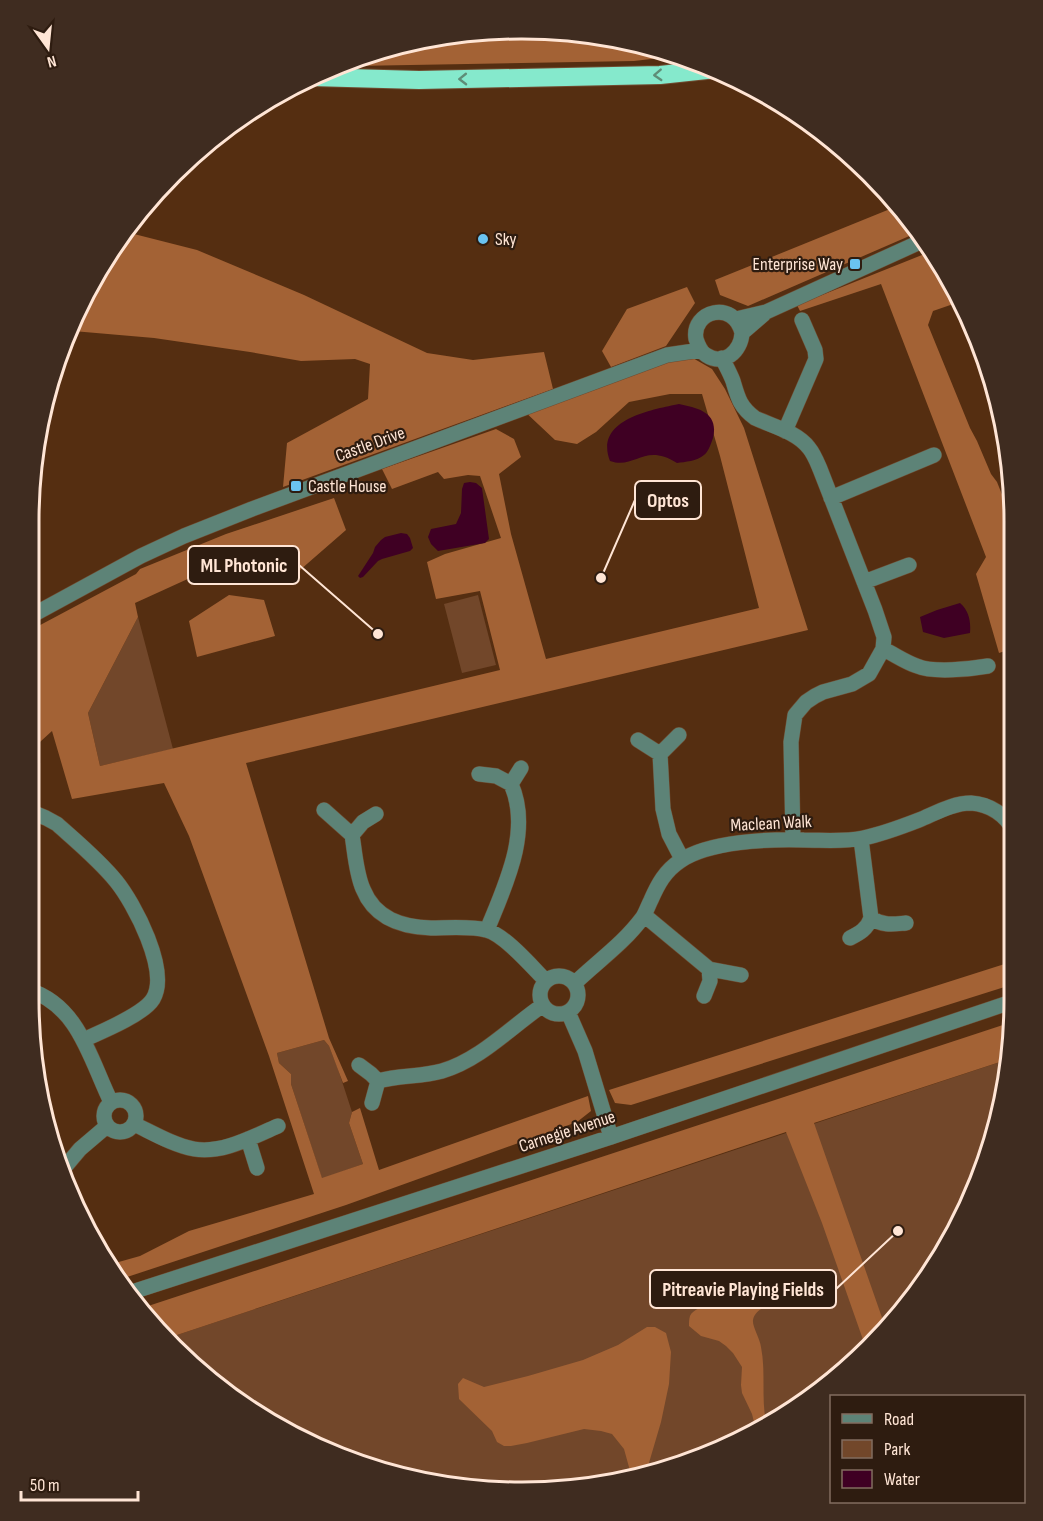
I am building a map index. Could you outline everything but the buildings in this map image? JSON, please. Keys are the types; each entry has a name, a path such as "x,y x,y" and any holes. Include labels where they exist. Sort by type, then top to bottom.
{"highway":[{"path":"334,78 431,80 660,75 694,71"}],"street":[{"path":"736,319 766,312 916,244"},
{"path":"698,343 697,328 700,321 711,314 723,312 736,319 742,333 742,341 739,348 728,356 732,380 739,400 749,414 796,437 808,447 820,469 884,637 883,650 869,674 852,684 815,696 806,702 795,715 791,742 793,839"},
{"path":"742,333 766,312"},
{"path":"785,431 816,359 815,350 802,320"},
{"name":"Castle Drive","path":"39,610 151,552 252,508 490,422 698,343 707,355 714,358 728,356"},
{"path":"831,498 934,455"},
{"path":"864,582 909,565"},
{"path":"883,650 923,668 957,670 988,666"},
{"path":"679,735 660,754 663,809 669,834 682,860"},
{"path":"638,740 660,754"},
{"path":"511,784 521,768"},
{"path":"479,774 496,776 511,784 518,808 518,838 514,858 487,930"},
{"name":"Maclean Walk","path":"574,983 620,943 644,915 660,880 671,868 696,853 725,845 793,839 861,839 892,830 953,806 973,803 990,808 1004,818"},
{"path":"324,810 352,835 357,870 363,890 380,913 401,925 487,930 515,950 546,981"},
{"path":"352,835 363,822 376,814"},
{"path":"39,815 57,824 114,878 133,904 155,957 157,984 153,999 140,1011 83,1040"},
{"path":"850,938 864,930 871,918 861,839"},
{"path":"644,915 709,969 741,975"},
{"path":"871,918 885,925 906,923"},
{"path":"704,996 710,981 709,969"},
{"path":"557,976 570,979 579,994 576,1005 568,1012 554,1013 543,1005 540,993 546,981 557,976"},
{"path":"39,994 63,1010 77,1028 111,1102"},
{"name":"Carnegie Avenue","path":"137,1290 611,1137 1004,1004"},
{"path":"378,1081 442,1071 458,1065 483,1051 543,1005"},
{"path":"568,1012 581,1040 611,1137"},
{"path":"359,1065 378,1081"},
{"path":"372,1103 378,1081"},
{"path":"120,1100 133,1106 136,1116 131,1129 123,1133 114,1132 104,1122 103,1114 111,1102 120,1100"},
{"path":"134,1124 177,1144 202,1150 220,1148 278,1126"},
{"path":"68,1163 80,1149 107,1126"},
{"path":"248,1139 257,1168"}],"green space":[{"path":"478,595 496,665 462,673 444,604"},
{"path":"138,617 173,749 100,766 88,713"},
{"path":"324,1040 329,1046 338,1069 352,1112 349,1123 363,1164 322,1179 291,1084 291,1074 279,1063 277,1053"},
{"path":"1000,1062 988,1124 954,1213 923,1268 884,1318 840,1362 790,1401 735,1432 677,1456 616,1473 553,1481 490,1481 427,1473 397,1466 337,1445 280,1417 253,1401 228,1382 175,1336"}],"shaded area":[{"path":"522,39 584,43 656,58 634,61 364,66 427,48 490,40"},
{"path":"889,209 910,236 748,306 720,295 715,280"},
{"path":"134,234 197,250 304,295 427,353 473,360 544,352 553,389 283,487 287,443 368,399 370,364 355,359 301,361 154,338 78,331 104,280"},
{"path":"924,254 952,304 933,311 928,325 970,428 1003,498 1004,651 999,653 976,574 986,557 881,284 800,311 797,305"},
{"path":"687,287 695,303 666,346 611,367 602,351 627,309"},
{"path":"667,355 691,357 712,369 725,389 744,428 808,630 246,763 329,1038 348,1081 343,1083 329,1046 324,1040 277,1053 279,1063 291,1074 291,1084 322,1178 363,1164 349,1123 352,1112 360,1108 379,1170 588,1096 591,1111 577,1122 346,1205 127,1277 117,1263 140,1256 189,1231 314,1194 269,1056 189,836 164,783 72,799 52,731 39,743 39,626 136,574 140,569 226,534 334,498 346,530 292,577 225,562 135,603 138,617 88,713 100,766 500,670 480,591 436,599 427,562 445,554 501,538 480,476 468,475 444,479 438,472 392,489 382,469 496,429 514,439 521,457 499,474 511,534 546,659 759,608 702,394 670,394 629,402 596,432 577,444 555,440 522,409"},
{"path":"229,595 264,600 275,636 197,657 189,621"},
{"path":"1004,964 1004,987 631,1105 615,1103 609,1090"},
{"path":"1003,1025 1000,1062 814,1123 883,1319 863,1341 822,1223 786,1132 175,1336 149,1306"},
{"path":"768,1279 775,1294 770,1303 755,1314 753,1320 762,1356 765,1416 754,1422 742,1393 742,1367 733,1353 719,1341 701,1336 689,1326 689,1321 693,1312 699,1308 748,1292"},
{"path":"647,1327 655,1327 666,1333 671,1352 669,1384 648,1465 630,1470 624,1449 612,1434 601,1431 584,1429 527,1443 504,1446 497,1442 492,1431 459,1399 458,1384 463,1378 484,1387 583,1360 618,1345"}],"water":[{"path":"679,404 694,407 706,413 713,423 713,438 704,455 694,460 677,463 656,455 619,463 610,461 607,447 610,436 617,427 640,414"},
{"path":"470,482 482,488 489,539 485,543 438,551 428,537 431,529 456,524 461,513 464,483"},
{"path":"401,533 407,534 413,548 378,561 360,578 358,576 381,540"},
{"path":"960,603 969,616 970,633 944,638 923,632 920,617"}],"place":[{"name":"Sky","path":"483,239"},
{"name":"Enterprise Way","path":"855,264"},
{"name":"Castle House","path":"296,486"},
{"name":"Optos","path":"601,578"},
{"name":"ML Photonic","path":"378,634"},
{"name":"Pitreavie Playing Fields","path":"898,1231"}]}
